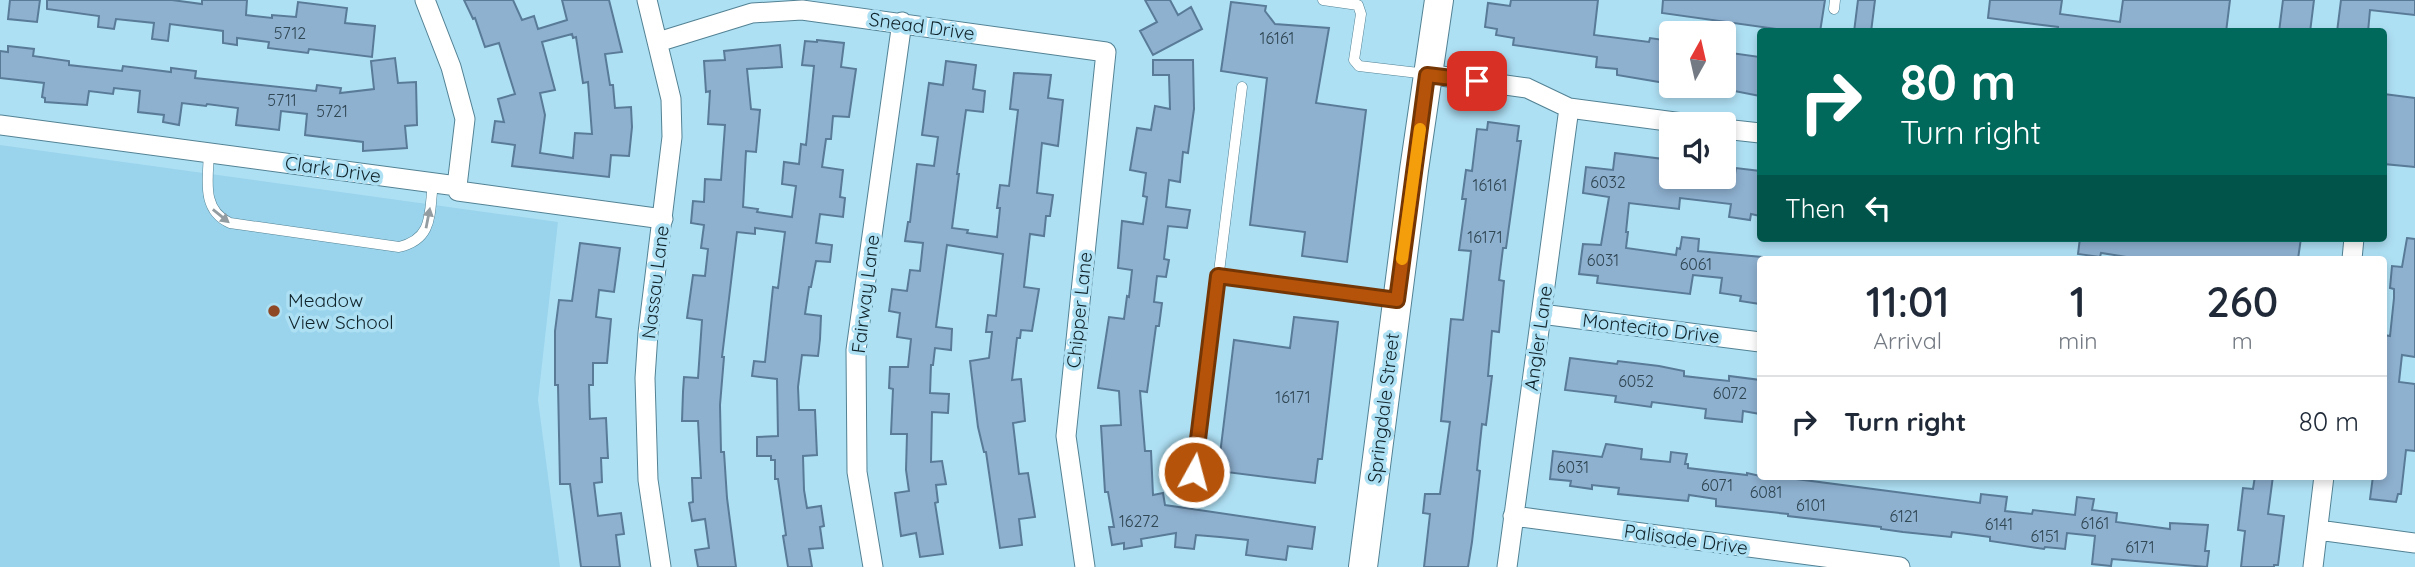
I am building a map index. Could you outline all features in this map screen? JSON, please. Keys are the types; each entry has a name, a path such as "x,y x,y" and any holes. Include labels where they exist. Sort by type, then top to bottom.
{"main road":[{"name":"Springdale Street","path":"1363,567 1439,0"}],"street":[{"path":"425,0 451,66 465,119 457,186"},
{"name":"Nassau Lane","path":"647,0 671,99 672,137 648,333 645,415 648,480 661,567"},
{"name":"Snead Drive","path":"658,42 752,13 802,10 1106,52"},
{"name":"Fairway Lane","path":"873,567 858,472 856,350 902,22"},
{"name":"Chipper Lane","path":"1085,567 1066,436 1106,52"},
{"path":"1427,75 1527,88 1569,108 1659,120"},
{"name":"Angler Lane","path":"1507,567 1569,108"},
{"name":"Clark Drive","path":"0,125 457,186 457,191 663,219"},
{"path":"1736,130 1757,133"},
{"name":"Montecito Drive","path":"1541,314 1757,342"},
{"path":"2313,567 2324,480"},
{"name":"Palisade Drive","path":"1513,516 1897,567"},
{"path":"2318,530 2415,543"}],"lane":[{"path":"1323,0 1358,5 1361,13 1354,60 1359,66 1427,75"},
{"path":"1194,472 1242,87"},
{"path":"209,153 208,196 212,209 230,223 399,247 422,237 428,225 433,183"},
{"path":"1218,276 1397,300"}],"shaded area":[{"name":"Meadow View School","path":"0,145 558,222 538,400 560,567 0,567"}],"building":[{"path":"10,0 40,0 37,22 8,19"},
{"path":"47,0 172,0 202,4 202,0 247,0 246,15 272,18 272,15 296,17 298,2 347,8 345,23 375,26 372,57 309,49 308,53 268,48 269,42 237,38 237,45 223,43 223,31 170,24 168,41 152,39 154,23 116,19 114,29 98,27 99,16 47,9"},
{"path":"464,0 513,0 522,20 534,16 538,29 567,20 562,0 609,0 622,52 605,54 610,85 613,85 615,108 631,107 632,127 629,156 611,155 609,177 512,166 515,145 492,142 495,121 504,122 498,99 515,94 499,43 485,47 475,18 473,19","holes":["572,34 573,38 576,37 583,83 588,82 592,134 575,133 573,158 540,153 545,115 540,93 555,90 542,42"]},
{"path":"1145,0 1170,0 1178,15 1191,7 1202,29 1153,55 1140,31 1157,22"},
{"path":"1511,0 1598,0 1594,35 1649,42 1650,38 1659,39 1659,82 1617,75 1617,69 1596,67 1597,57 1513,45 1514,38 1496,35 1497,29 1485,27 1488,3 1510,6"},
{"path":"1663,0 1825,0 1821,28 1769,28 1736,23 1736,21 1662,13"},
{"path":"1858,0 1875,0 1872,28 1854,28"},
{"path":"1990,0 2062,0 2060,14 2120,22 2123,0 2230,0 2226,28 2058,28 1988,18"},
{"path":"2283,0 2314,0 2310,28 2280,28"},
{"path":"2341,0 2415,0 2415,15 2370,10 2368,28 2338,28"},
{"path":"1231,2 1266,6 1265,11 1275,24 1329,28 1316,103 1366,110 1347,262 1302,256 1305,232 1250,225 1267,78 1221,71"},
{"path":"805,41 844,43 841,67 856,69 849,117 833,116 831,139 826,139 822,167 843,170 840,197 845,198 843,217 820,214 816,243 832,245 830,262 816,261 809,287 805,314 821,316 820,339 818,356 802,355 798,387 799,410 815,410 817,455 803,456 804,490 807,508 821,506 823,548 809,549 812,567 788,567 778,479 775,479 775,460 771,460 771,456 757,456 757,437 778,436 777,379 752,376 754,361 765,362 773,287 778,288 785,232 755,228 755,234 737,232 722,357 721,452 724,452 736,567 698,567 695,550 709,548 705,519 692,521 689,503 693,502 692,478 701,478 698,421 682,421 684,377 698,378 702,320 687,318 693,275 705,276 708,249 701,248 704,225 691,223 693,201 704,202 705,179 721,180 725,125 708,124 710,91 706,92 704,61 725,60 724,51 780,45 782,67 747,69 751,109 760,110 756,152 746,151 743,207 792,217 796,186 782,184 784,162 799,164 801,144 806,145 814,66 802,65"},
{"path":"8,46 34,49 33,56 69,61 69,65 122,71 123,66 171,72 171,68 196,71 195,78 316,91 317,85 341,88 340,93 374,89 371,61 395,58 398,83 416,82 417,125 405,126 407,148 363,151 363,142 305,135 307,114 281,111 279,130 236,125 238,108 207,104 182,103 179,125 163,122 164,115 138,112 140,91 114,88 113,94 89,91 87,105 45,102 42,97 44,83 0,78 0,51 8,52"},
{"path":"1736,54 1757,57 1757,95 1736,91"},
{"path":"1153,60 1193,60 1194,109 1188,153 1183,152 1180,182 1169,180 1166,207 1190,210 1187,228 1168,226 1164,259 1169,260 1166,277 1157,276 1154,302 1162,303 1159,326 1156,326 1147,392 1140,391 1145,451 1151,451 1153,495 1163,493 1165,505 1315,527 1312,549 1288,546 1286,560 1246,555 1248,540 1196,535 1194,549 1175,547 1176,533 1141,539 1142,546 1124,549 1124,543 1112,545 1109,527 1114,527 1108,492 1105,492 1101,426 1121,425 1119,391 1098,388 1109,317 1124,319 1127,296 1129,297 1132,270 1118,268 1122,221 1143,224 1147,197 1143,196 1146,173 1130,170 1137,128 1151,130 1155,106 1170,109 1169,75 1153,75"},
{"path":"946,61 976,65 973,89 985,91 983,112 966,110 957,174 952,228 968,230 967,233 997,237 1000,185 1009,186 1018,110 1010,109 1014,73 1051,75 1048,98 1063,100 1058,146 1042,143 1037,193 1053,195 1050,216 1046,216 1044,236 1030,234 1024,287 1039,289 1032,331 1021,330 1020,338 1017,338 1012,380 1021,379 1025,421 1013,423 1019,474 1028,473 1035,517 1019,519 1022,545 1000,548 986,452 978,427 970,361 989,358 992,332 986,332 988,315 996,316 1003,254 947,245 936,327 952,329 951,350 935,348 930,393 949,394 948,413 932,412 931,462 942,461 946,484 936,485 938,502 935,503 943,554 920,557 916,533 901,536 895,493 909,491 906,470 907,434 891,434 893,389 889,388 890,367 908,367 911,339 897,337 900,313 889,311 892,289 907,291 910,270 920,271 923,243 905,241 917,164 934,166 938,137 922,135 929,83 943,85"},
{"path":"2387,94 2415,98 2415,167 2387,164"},
{"path":"1488,122 1519,126 1517,141 1521,141 1499,280 1504,281 1499,332 1492,331 1488,376 1492,376 1486,425 1482,424 1472,542 1468,567 1424,567 1430,514 1423,513 1425,494 1440,494 1450,422 1441,421 1451,319 1463,320 1471,251 1459,250 1466,199 1462,199 1466,170 1472,171 1477,129 1487,130"},
{"path":"1615,153 1659,158 1659,189 1736,189 1736,168 1757,171 1757,215 1751,214 1750,220 1729,217 1731,204 1680,198 1679,209 1629,203 1626,248 1676,255 1682,237 1699,239 1698,251 1757,257 1757,304 1740,301 1741,296 1720,293 1722,278 1693,275 1690,294 1597,283 1598,276 1579,274 1583,244 1601,245 1609,197 1583,193 1586,167 1613,170"},
{"path":"2407,238 2415,239 2415,357 2402,355 2399,382 2415,384 2415,451 2406,450 2401,494 2398,494 2396,502 2370,499 2372,480 2387,480 2387,336 2390,336 2394,298 2394,289 2390,288 2392,266 2402,267"},
{"path":"2080,242 2300,242 2298,256 2078,254"},
{"path":"580,243 620,248 614,292 599,290 596,317 611,319 607,363 593,363 593,385 589,385 590,419 606,418 608,458 601,458 602,482 594,483 598,516 621,513 624,534 616,535 620,567 581,567 570,484 560,484 555,331 559,300 572,301"},
{"path":"1294,317 1338,322 1322,459 1318,459 1315,483 1218,471 1234,340 1290,348"},
{"path":"1570,358 1659,366 1684,371 1684,376 1729,381 1729,376 1757,380 1757,413 1743,411 1742,422 1705,418 1706,409 1652,402 1651,407 1615,402 1616,396 1565,390"},
{"path":"1606,444 1642,449 1641,459 1670,462 1671,452 1687,454 1685,464 1688,464 1688,468 1747,473 1757,475 1757,480 1804,480 1980,503 1981,494 2007,497 2005,511 2032,514 2033,510 2075,515 2077,497 2094,499 2092,510 2117,513 2116,522 2170,529 2170,523 2208,525 2205,551 2209,551 2207,567 2112,559 2111,566 2092,564 2095,536 2067,533 2065,549 2044,549 1952,532 1951,537 1903,532 1716,506 1716,499 1689,495 1688,501 1618,494 1619,488 1592,485 1592,489 1570,486 1571,481 1550,479 1553,451 1602,457"},
{"path":"2254,480 2272,480 2268,514 2284,516 2278,565 2274,567 2241,567 2245,531 2238,530 2243,488 2253,489"}],"slow traffic":[{"path":"1402,259 1420,129"}],"place":[{"name":"Meadow View School","path":"274,311"}],"route":[{"path":"1194,472 1218,276 1397,300 1427,75 1477,81"}]}
